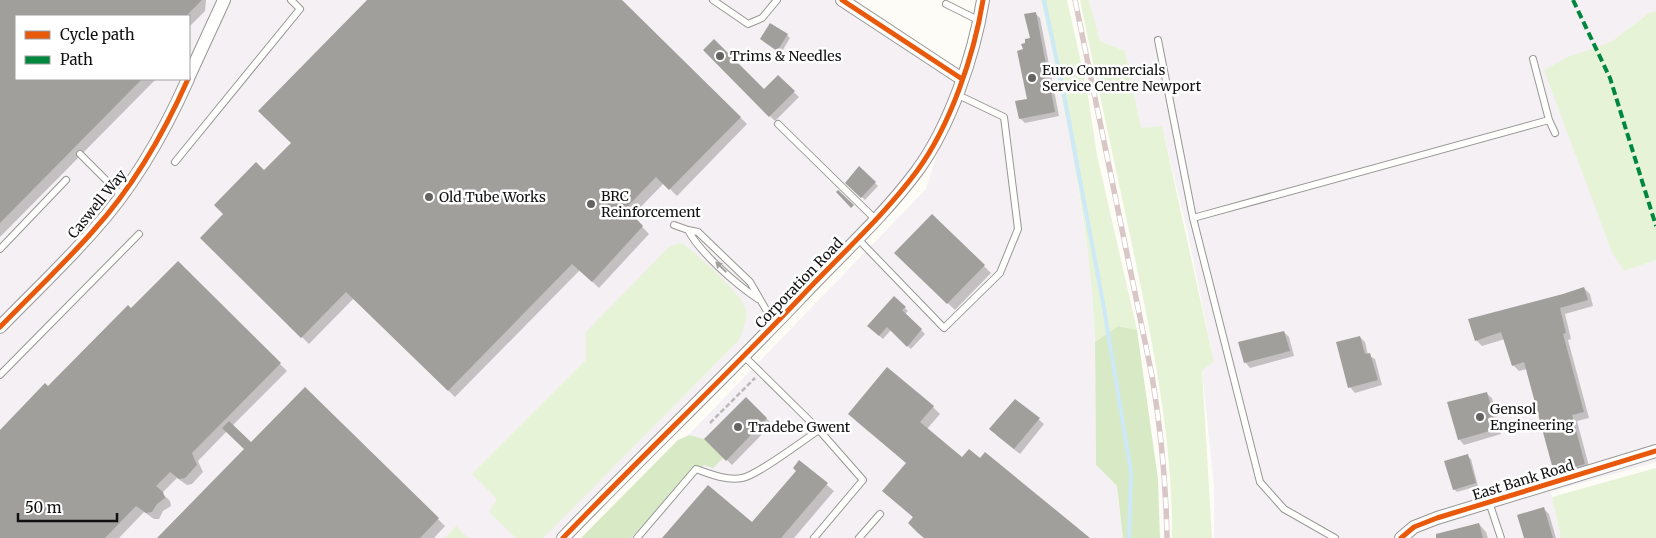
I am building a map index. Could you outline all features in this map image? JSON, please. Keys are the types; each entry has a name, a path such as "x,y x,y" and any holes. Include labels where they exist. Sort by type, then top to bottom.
{"street":[{"name":"Caswell Way","path":"190,74 224,0"},
{"path":"842,0 962,79"},
{"name":"Corporation Road","path":"563,538 688,411 745,357 858,239 917,171 946,120 962,79 980,21 983,0"},
{"name":"Caswell Way","path":"0,327 94,230 121,195 146,162 171,117 187,80"},
{"name":"East Bank Road","path":"1401,538 1424,522 1656,451"}],"lane":[{"path":"175,162 300,9 291,0"},
{"path":"713,0 748,24 762,18 777,0"},
{"path":"946,4 980,21"},
{"path":"1158,40 1193,218 1260,482 1284,509 1335,538"},
{"path":"1533,59 1549,120 1556,133"},
{"path":"858,239 944,328 1000,273 1018,229 1004,117 956,94"},
{"path":"1193,218 1549,120"},
{"path":"778,124 875,220"},
{"path":"80,154 121,195"},
{"path":"0,249 66,180"},
{"path":"674,226 688,230 693,239 744,290 758,299 774,325"},
{"path":"0,375 139,234"},
{"path":"745,357 819,430 863,480 814,538"},
{"path":"637,538 696,470 723,478 741,478 754,474 819,430"},
{"path":"1489,502 1501,538"},
{"path":"859,538 880,514"}],"path":[{"path":"710,422 760,372"}],"shaded area":[{"path":"0,0 842,0 960,78 985,0 1041,0 1074,159 1091,275 1095,342 1096,465 1117,486 1123,538 589,538 926,189 952,107 917,171 563,538 0,538"},
{"path":"1089,0 1656,0 1656,11 1649,13 1611,42 1624,271 1656,260 1656,462 1551,492 1561,538 1214,538 1214,487 1202,369 1214,362 1187,230 1162,127 1141,129 1125,51 1100,41"}],"green space":[{"path":"1041,0 1067,0 1087,89 1097,155 1137,330 1118,326 1095,342 1093,299 1076,170"},
{"path":"1080,0 1089,0 1100,41 1125,51 1141,128 1162,126 1214,362 1202,370 1212,538 1172,538 1169,465 1148,321"},
{"path":"1656,11 1656,260 1624,271 1612,252 1544,70 1568,57 1611,42 1649,13"},
{"path":"682,243 718,275 743,303 746,310 746,318 739,340 543,538 516,538 489,512 497,499 472,474 586,360 586,332 670,246"},
{"path":"1118,326 1137,330 1158,479 1160,538 1123,538 1117,486 1096,465 1095,342"},
{"path":"689,435 704,439 723,458 713,468 704,465 631,538 581,538 678,440"},
{"path":"1656,468 1656,538 1561,538 1552,497"},
{"path":"456,526 468,538 445,538"}],"building":[{"path":"0,0 202,0 187,15 15,15 15,80 141,80 0,223"},
{"name":"Old Tube Works","path":"367,0 622,0 741,117 669,190 656,177 626,208 643,226 592,282 572,264 448,391 346,292 301,338 200,238 223,214 214,205 256,162 264,170 291,143 258,111"},
{"path":"1036,12 1055,112 1019,119 1015,101 1027,99 1017,51 1023,49 1021,44 1025,43 1025,39 1030,38 1024,14"},
{"path":"770,23 788,34 777,51 760,39"},
{"path":"714,39 764,89 778,75 795,91 769,117 703,50"},
{"path":"859,166 876,182 861,198 845,183"},
{"path":"838,190 854,205 851,208 836,192"},
{"path":"932,214 985,265 947,304 894,253"},
{"path":"178,261 281,363 192,453 197,465 185,478 179,479 170,472 156,486 163,492 165,498 157,504 152,512 146,513 136,506 105,538 0,538 0,430 45,383 48,386 128,305 131,308"},
{"path":"1584,287 1588,300 1560,308 1566,333 1563,334 1584,412 1572,415 1585,464 1554,473 1524,362 1512,366 1501,332 1475,341 1468,319"},
{"path":"894,296 906,307 902,310 922,329 907,347 887,327 879,336 867,326"},
{"path":"1284,331 1290,351 1244,363 1238,342"},
{"path":"1360,336 1365,354 1370,353 1378,380 1348,388 1336,342"},
{"path":"887,367 934,406 920,422 962,457 969,449 980,458 985,452 1090,538 924,538 918,533 908,523 913,517 882,491 906,463 848,414"},
{"path":"305,387 439,518 420,538 157,538 244,449 222,428 229,421 251,442"},
{"path":"1487,392 1497,429 1458,440 1447,402"},
{"path":"746,397 767,418 726,461 704,439"},
{"path":"1015,399 1040,418 1014,449 989,429"},
{"path":"1468,454 1476,483 1453,490 1444,461"},
{"path":"799,460 828,483 781,538 662,538 708,485 752,522 796,471 793,468"},
{"path":"1544,507 1553,538 1524,538 1517,515"},
{"path":"1479,523 1483,538 1436,538 1436,534"}],"waterway":[{"path":"1044,0 1104,308 1131,472 1129,538"}],"railway":[{"path":"1075,0 1152,376 1162,457 1167,538"}],"marked path":[{"path":"1573,0 1610,78 1656,226"}],"cycle path":[{"path":"842,0 962,79"},
{"path":"563,538 860,237 917,171 940,133 959,90 974,44 983,0"},
{"path":"0,327 82,243 122,196 158,139 188,80"},
{"path":"1401,538 1414,527 1437,518 1656,451"}],"place":[{"name":"Trims & Needles","path":"720,56"},
{"name":"Euro Commercials Service Centre Newport","path":"1032,78"},
{"name":"Old Tube Works","path":"429,197"},
{"name":"BRC Reinforcement","path":"591,204"},
{"name":"Gensol Engineering","path":"1480,417"},
{"name":"Tradebe Gwent","path":"738,427"}]}
